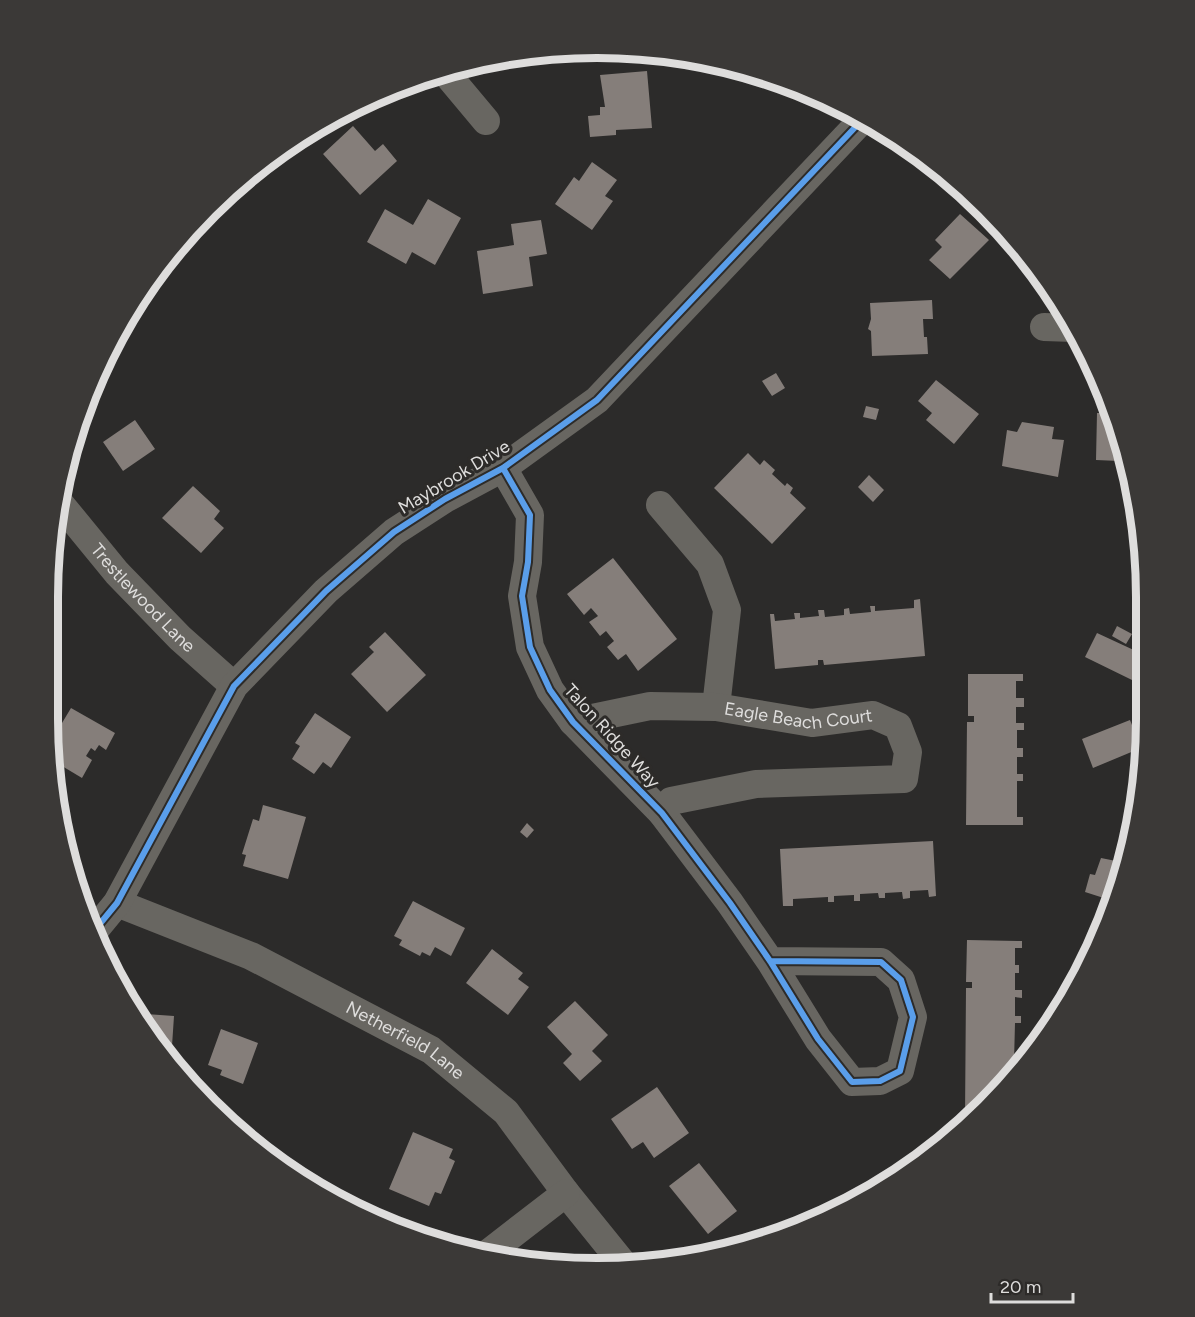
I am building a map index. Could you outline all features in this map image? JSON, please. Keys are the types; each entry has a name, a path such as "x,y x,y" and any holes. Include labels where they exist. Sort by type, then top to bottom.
{"street":[{"path":"451,79 486,121"},
{"name":"Maybrook Drive","path":"99,924 117,903 234,686 326,591 394,532 445,499 503,468 597,400 857,125"},
{"path":"1044,327 1064,328"},
{"name":"Talon Ridge Way","path":"503,468 530,515 528,562 522,596 530,646 550,690 573,722 662,813 730,903 770,961 818,1039 852,1082 880,1081 900,1071 914,1017 901,980 881,963 770,961"},
{"path":"660,505 710,564 727,610 716,707"},
{"name":"Trestlewood Lane","path":"66,511 117,573 180,638 234,686"},
{"name":"Eagle Beach Court","path":"573,722 650,706 716,707 812,723 873,715 898,726 908,752 904,779 756,784 671,801 662,813"},
{"name":"Netherfield Lane","path":"117,903 250,956 431,1050 506,1112 618,1257"},
{"path":"494,1248 566,1192"}],"building":[{"path":"647,71 652,128 616,130 616,135 590,137 588,116 600,115 600,107 605,107 600,75"},
{"path":"353,126 375,151 383,144 397,161 360,195 323,154"},
{"path":"592,162 617,180 605,196 613,201 592,230 555,204 574,177 579,181"},
{"path":"428,199 461,218 435,265 412,252 406,264 367,242 385,209 413,225"},
{"path":"960,214 989,240 950,279 929,260 942,247 935,240"},
{"path":"541,220 547,254 529,257 533,286 483,294 477,251 514,245 511,224"},
{"path":"932,300 933,319 923,319 928,354 872,356 871,331 868,329 871,319 870,303"},
{"path":"776,373 785,388 772,396 762,381"},
{"path":"936,380 979,414 954,444 926,420 932,413 918,401"},
{"path":"866,406 879,409 876,420 863,417"},
{"path":"1097,413 1104,413 1119,461 1096,460"},
{"path":"135,420 155,449 123,471 103,442"},
{"path":"1022,422 1054,427 1052,439 1064,440 1058,477 1002,466 1007,430 1017,432"},
{"path":"748,453 760,465 764,460 775,470 772,474 785,486 787,483 793,488 790,493 806,508 772,544 714,488"},
{"path":"869,475 884,490 873,502 858,487"},
{"path":"193,486 220,511 214,519 224,528 201,553 162,518"},
{"path":"613,558 677,639 638,671 626,654 618,660 607,647 614,641 606,631 600,636 589,622 598,616 591,608 584,615 567,594"},
{"path":"920,599 925,656 824,665 823,660 818,660 818,665 775,669 770,614 774,614 775,621 795,619 794,613 800,613 800,618 819,616 818,610 824,610 825,617 844,615 844,609 849,608 850,614 871,612 870,606 875,606 875,611 914,608 914,600"},
{"path":"1117,626 1132,634 1126,644 1112,636"},
{"path":"385,632 426,675 387,712 351,674 374,652 369,647"},
{"path":"1097,633 1136,651 1132,664 1136,665 1136,672 1132,680 1085,657"},
{"path":"968,674 1023,674 1023,681 1016,681 1016,698 1024,698 1024,707 1016,707 1016,723 1024,723 1024,730 1017,730 1017,748 1023,748 1023,757 1017,757 1017,774 1023,774 1023,781 1017,781 1017,817 1023,817 1023,825 966,825 967,722 974,722 974,716 968,716"},
{"path":"71,708 115,733 106,750 99,745 95,751 91,748 86,756 92,760 82,778 61,765 59,729"},
{"path":"315,713 351,737 331,768 323,762 314,774 292,759 300,746 295,743"},
{"path":"1130,720 1136,734 1135,750 1093,768 1082,739"},
{"path":"263,805 306,817 288,879 243,866 246,855 242,854 253,819 259,821"},
{"path":"527,823 534,830 527,838 520,832"},
{"path":"933,841 936,896 929,897 928,890 910,891 910,898 903,899 902,892 885,893 885,898 879,898 878,893 860,894 860,901 854,901 854,895 834,896 834,902 828,902 828,897 793,899 793,906 783,906 780,849"},
{"path":"1101,858 1117,861 1106,899 1085,892 1090,874 1095,875"},
{"path":"413,901 465,928 451,956 435,947 430,956 422,952 420,956 399,945 402,940 394,936"},
{"path":"967,940 1022,941 1022,948 1015,948 1015,965 1019,965 1019,973 1015,973 1015,990 1022,990 1022,998 1015,997 1015,1016 1021,1016 1021,1023 1015,1023 1014,1061 965,1114 966,988 972,988 972,982 966,982"},
{"path":"492,949 523,973 518,979 529,987 508,1015 466,983"},
{"path":"575,1001 608,1035 592,1051 602,1061 580,1081 563,1063 572,1054 547,1027"},
{"path":"146,1014 174,1016 172,1046 168,1046"},
{"path":"221,1029 258,1043 243,1084 220,1075 222,1070 208,1065"},
{"path":"657,1087 689,1133 654,1158 643,1142 632,1149 611,1119"},
{"path":"413,1132 453,1149 449,1158 455,1161 441,1194 435,1192 429,1206 389,1189"},
{"path":"699,1163 737,1211 708,1234 669,1186"}],"cycle path":[{"path":"99,924 117,903 234,686 326,591 394,532 445,499 503,468 597,400 857,125"},
{"path":"503,468 530,515 528,562 522,596 530,647 550,690 573,722 662,813 730,903 770,961 818,1039 852,1082 880,1081 900,1071 913,1017 901,980 881,962 770,961"}]}
